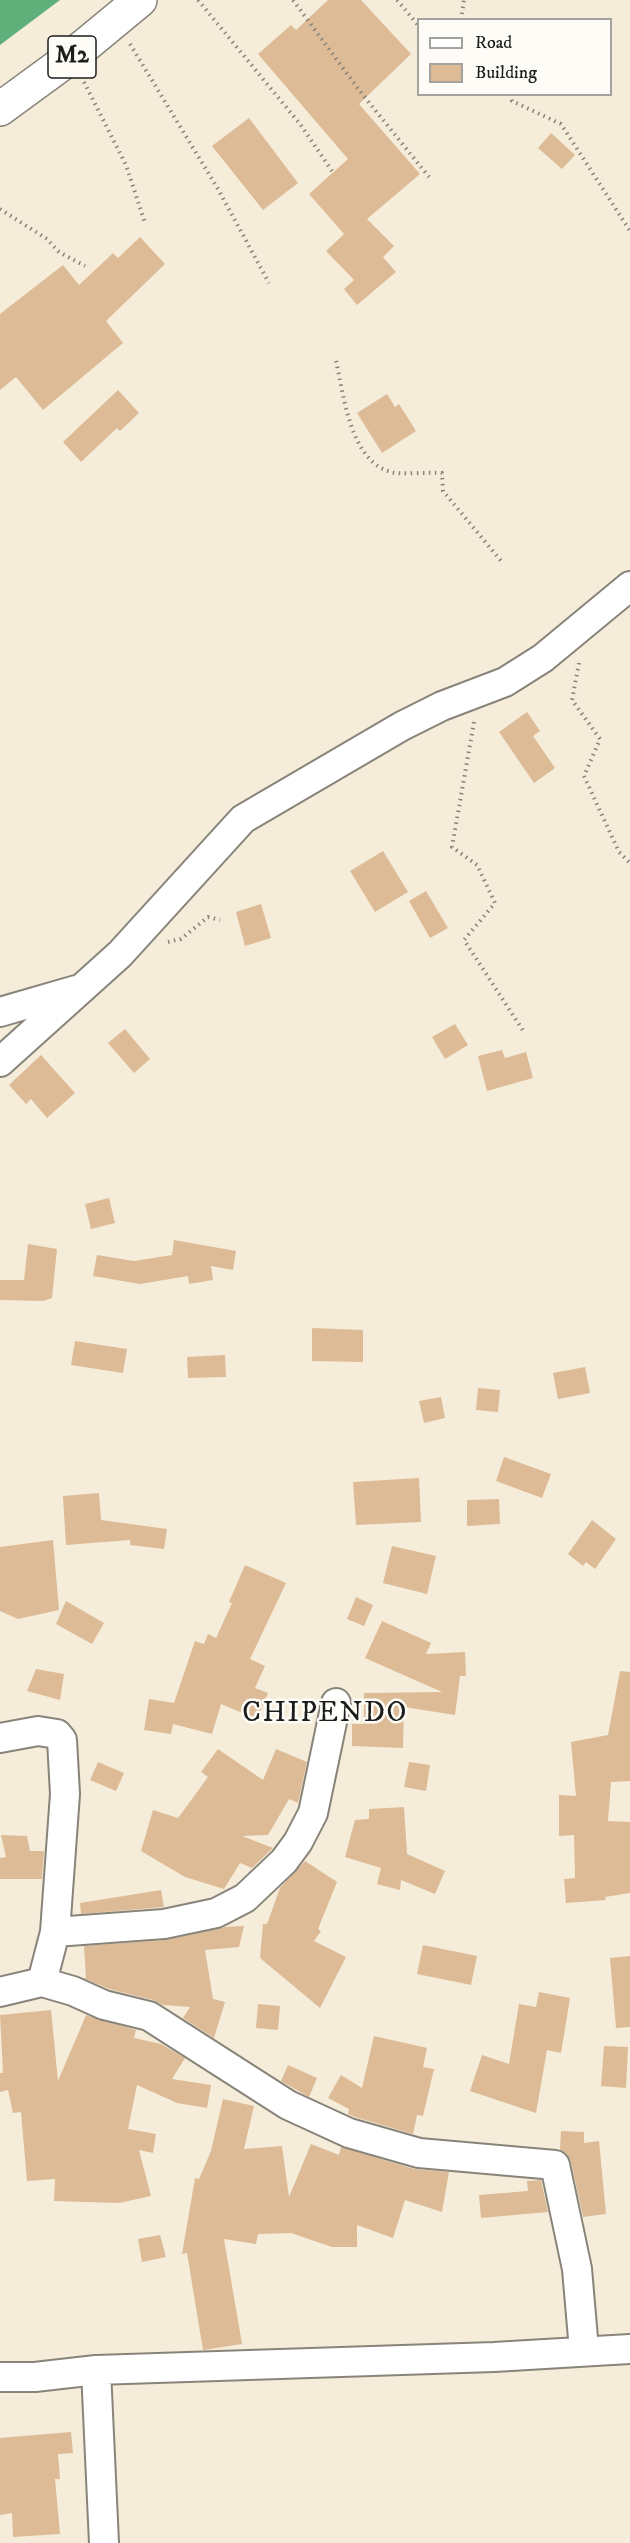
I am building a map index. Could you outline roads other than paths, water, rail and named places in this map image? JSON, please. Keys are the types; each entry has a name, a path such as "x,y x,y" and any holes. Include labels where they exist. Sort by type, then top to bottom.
{"highway":[{"name":"M2","path":"0,109 71,57 128,10"}],"street":[{"path":"0,1062 120,954 243,819 402,726 442,706 506,682 543,658 630,586"},
{"path":"0,1012 80,989"},
{"path":"55,1932 164,1924 216,1913 245,1898 284,1861 298,1842 313,1813 336,1703"},
{"path":"0,1738 38,1731 57,1734 62,1740 65,1794 55,1932 42,1982"},
{"path":"0,1992 42,1982 73,1990 104,2004 149,2016 288,2105 349,2133 419,2153 555,2165 576,2269 584,2350"},
{"path":"0,2377 35,2377 96,2370 494,2357 630,2349"},
{"path":"96,2370 104,2543"}],"district":[{"name":"CHIPENDO","path":"325,1715"}]}
